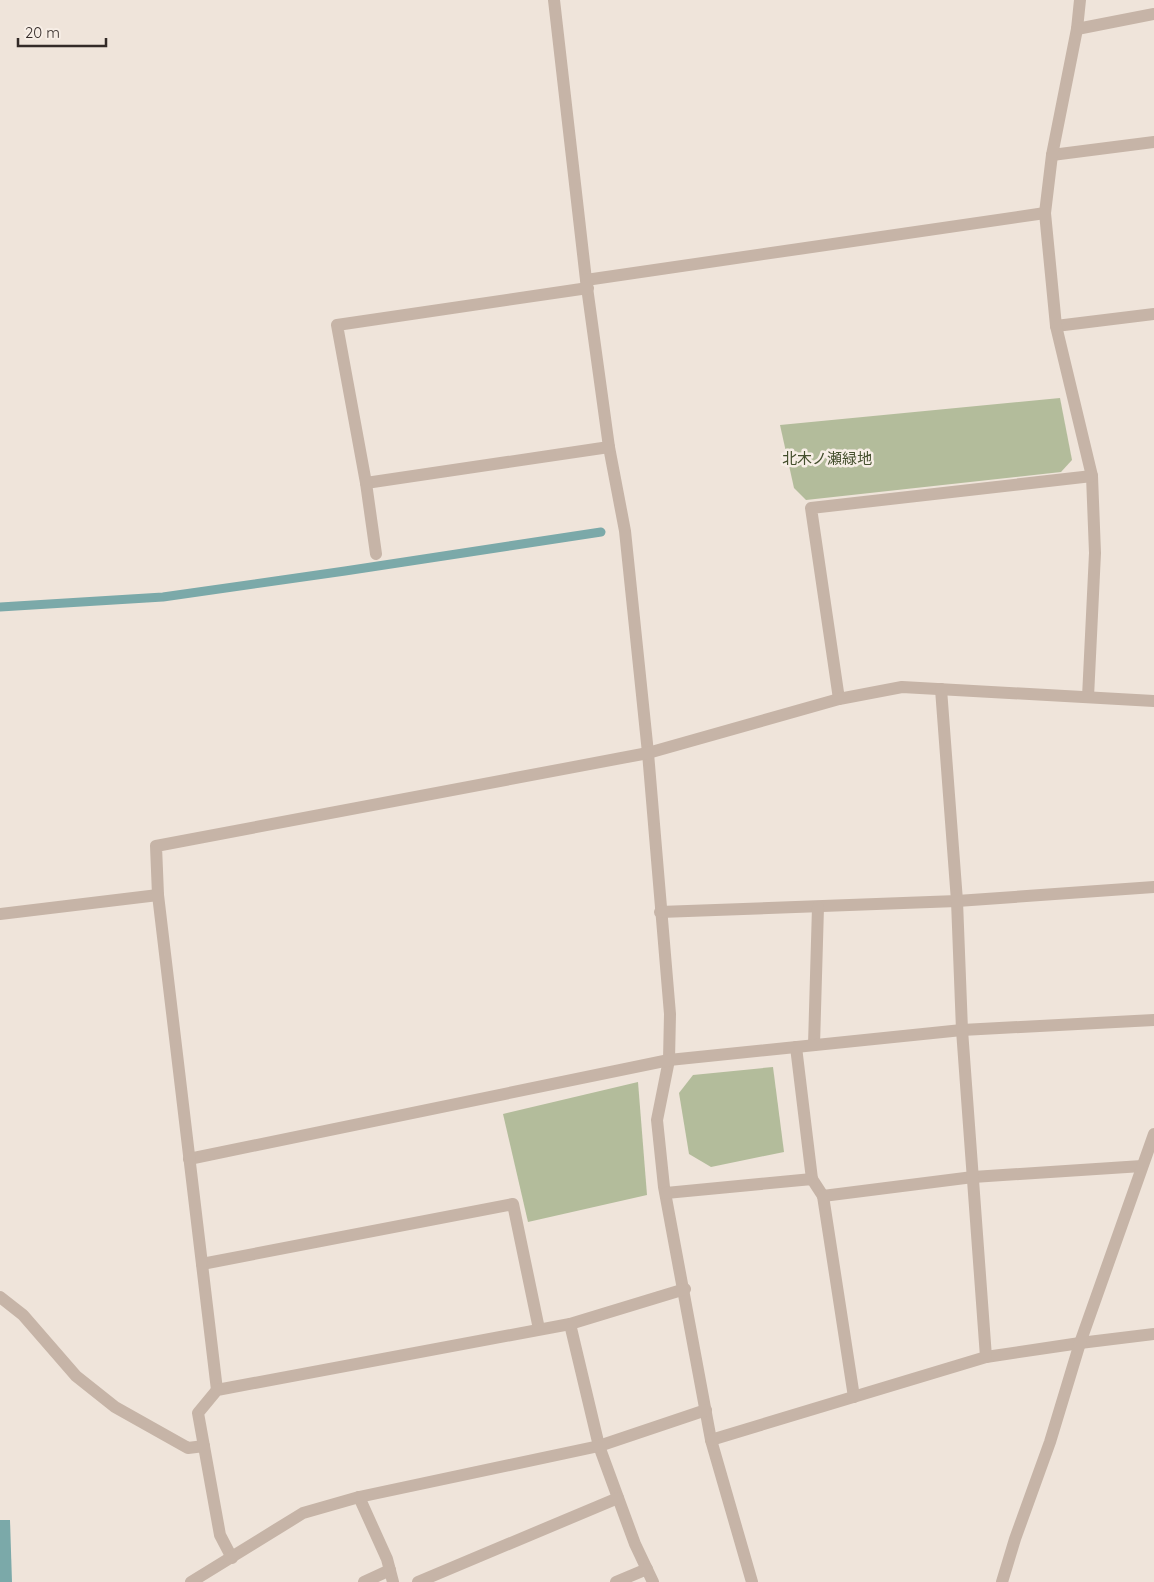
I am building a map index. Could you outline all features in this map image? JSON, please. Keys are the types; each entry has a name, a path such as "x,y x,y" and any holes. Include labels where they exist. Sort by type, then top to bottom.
{"street":[{"path":"554,0 587,284 609,447 625,531 648,754 670,1014 669,1060 656,1120 666,1193 711,1440 752,1582"},
{"path":"1080,0 1077,29 1052,155 1045,213 1056,326 1092,476 1095,553 1088,697"},
{"path":"1077,29 1154,14"},
{"path":"1052,155 1154,142"},
{"path":"376,554 366,483 337,325 1045,213"},
{"path":"1056,326 1154,314"},
{"path":"366,483 609,447"},
{"path":"839,699 811,508 1092,476"},
{"path":"217,1390 158,895 156,846 648,754 839,699 902,686 1154,701"},
{"path":"941,689 957,901 962,1030 986,1357"},
{"path":"660,912 957,901 1154,887"},
{"path":"0,914 158,895"},
{"path":"814,1046 818,907"},
{"path":"189,1160 669,1060 962,1030 1154,1020"},
{"path":"796,1047 812,1179 823,1196 854,1397"},
{"path":"1002,1582 1015,1539 1050,1442 1080,1343 1154,1134"},
{"path":"823,1196 973,1177 1142,1166"},
{"path":"666,1193 812,1179"},
{"path":"202,1264 513,1204 539,1330"},
{"path":"232,1558 220,1535 198,1413 217,1390 570,1324 685,1289"},
{"path":"0,1297 22,1315 76,1376 115,1407 188,1448 204,1446"},
{"path":"570,1324 598,1446 635,1544 653,1582"},
{"path":"711,1440 986,1357 1154,1334"},
{"path":"191,1582 303,1513 359,1497 598,1446 706,1410"},
{"path":"359,1497 387,1559 392,1576 364,1582"},
{"path":"418,1582 618,1498"},
{"path":"616,1582 647,1569"}],"green space":[{"name":"北木ノ瀬緑地","path":"1060,398 1072,460 1061,472 806,500 794,488 780,425"},
{"path":"773,1067 784,1152 711,1167 689,1154 679,1093 693,1075"},
{"path":"638,1082 647,1195 528,1222 503,1114"}],"water":[{"path":"0,1520 10,1520 12,1582 0,1582"}],"waterway":[{"path":"0,607 163,597 601,532"}]}
